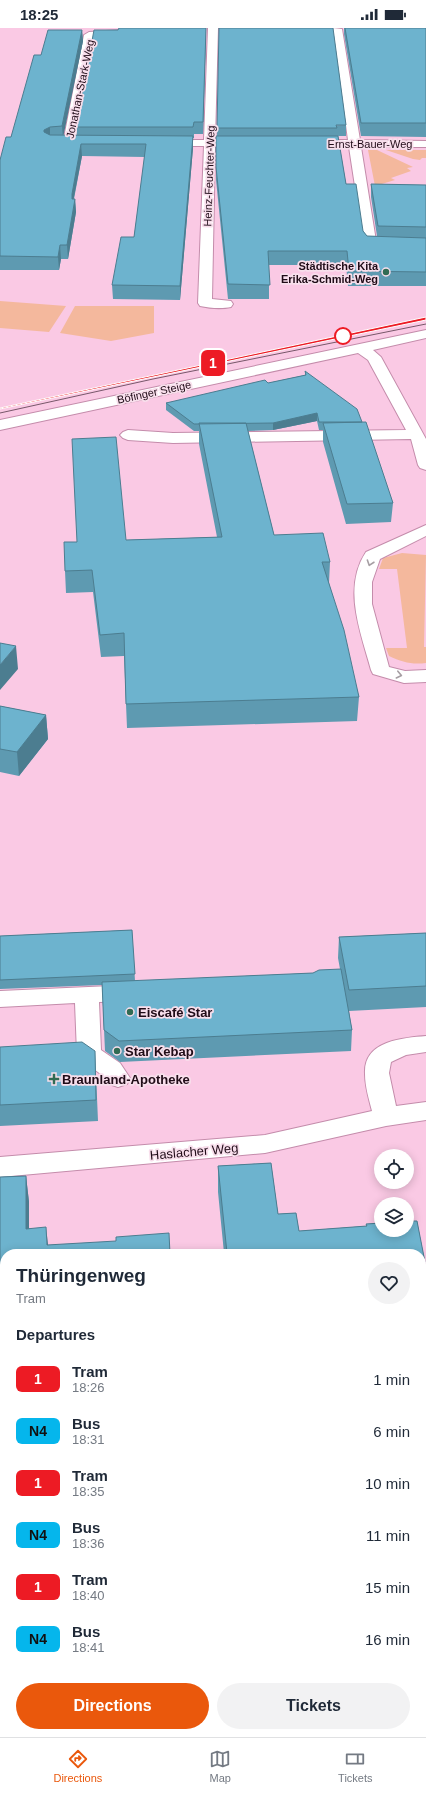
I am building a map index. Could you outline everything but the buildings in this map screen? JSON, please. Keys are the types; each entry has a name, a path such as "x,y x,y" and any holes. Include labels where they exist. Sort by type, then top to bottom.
{"street":[{"path":"206,28 220,28"},
{"name":"Heinz-Feuchter-Weg","path":"213,28 205,303 226,304"},
{"path":"337,29 370,245 426,246"},
{"name":"Jonathan-Stark-Weg","path":"69,143 89,35 134,32"},
{"path":"57,143 84,143"},
{"path":"155,143 256,143"},
{"name":"Ernst-Bauer-Weg","path":"301,143 426,144"},
{"name":"Böfinger Steige","path":"0,425 426,334"},
{"path":"361,348 374,357 415,434 426,465"},
{"path":"128,435 173,438 415,434"},
{"path":"426,530 372,556 363,582 363,604 380,670 404,677 426,676"},
{"path":"391,548 426,548"},
{"path":"0,999 151,992"},
{"path":"87,995 78,1054 110,1069 118,1078"},
{"path":"386,1117 376,1078 376,1066 378,1061 386,1053 398,1047 426,1044"},
{"name":"Haslacher Weg","path":"0,1167 265,1144 386,1117 426,1111"}],"shaded area":[{"path":"368,150 377,150 413,167 407,168 411,171 391,178 395,180 375,186"},
{"path":"386,150 426,150 426,158 422,158 420,160 413,159"},
{"path":"0,301 66,306 49,332 0,328"},
{"path":"75,306 154,306 154,333 111,341 60,333"},
{"path":"402,553 426,555 424,647 426,647 426,663 421,664 398,660 389,656 386,648 407,648 397,569 379,569 383,558"}],"tram line":[{"name":"1","path":"0,408 89,388 426,319"},
{"path":"0,413 153,379 426,324"}],"place":[{"name":"Städtische Kita Erika-Schmid-Weg","path":"386,272"},
{"name":"Eiscafé Star","path":"130,1012"},
{"name":"Star Kebap","path":"117,1051"},
{"name":"Braunland-Apotheke","path":"54,1079"}]}
